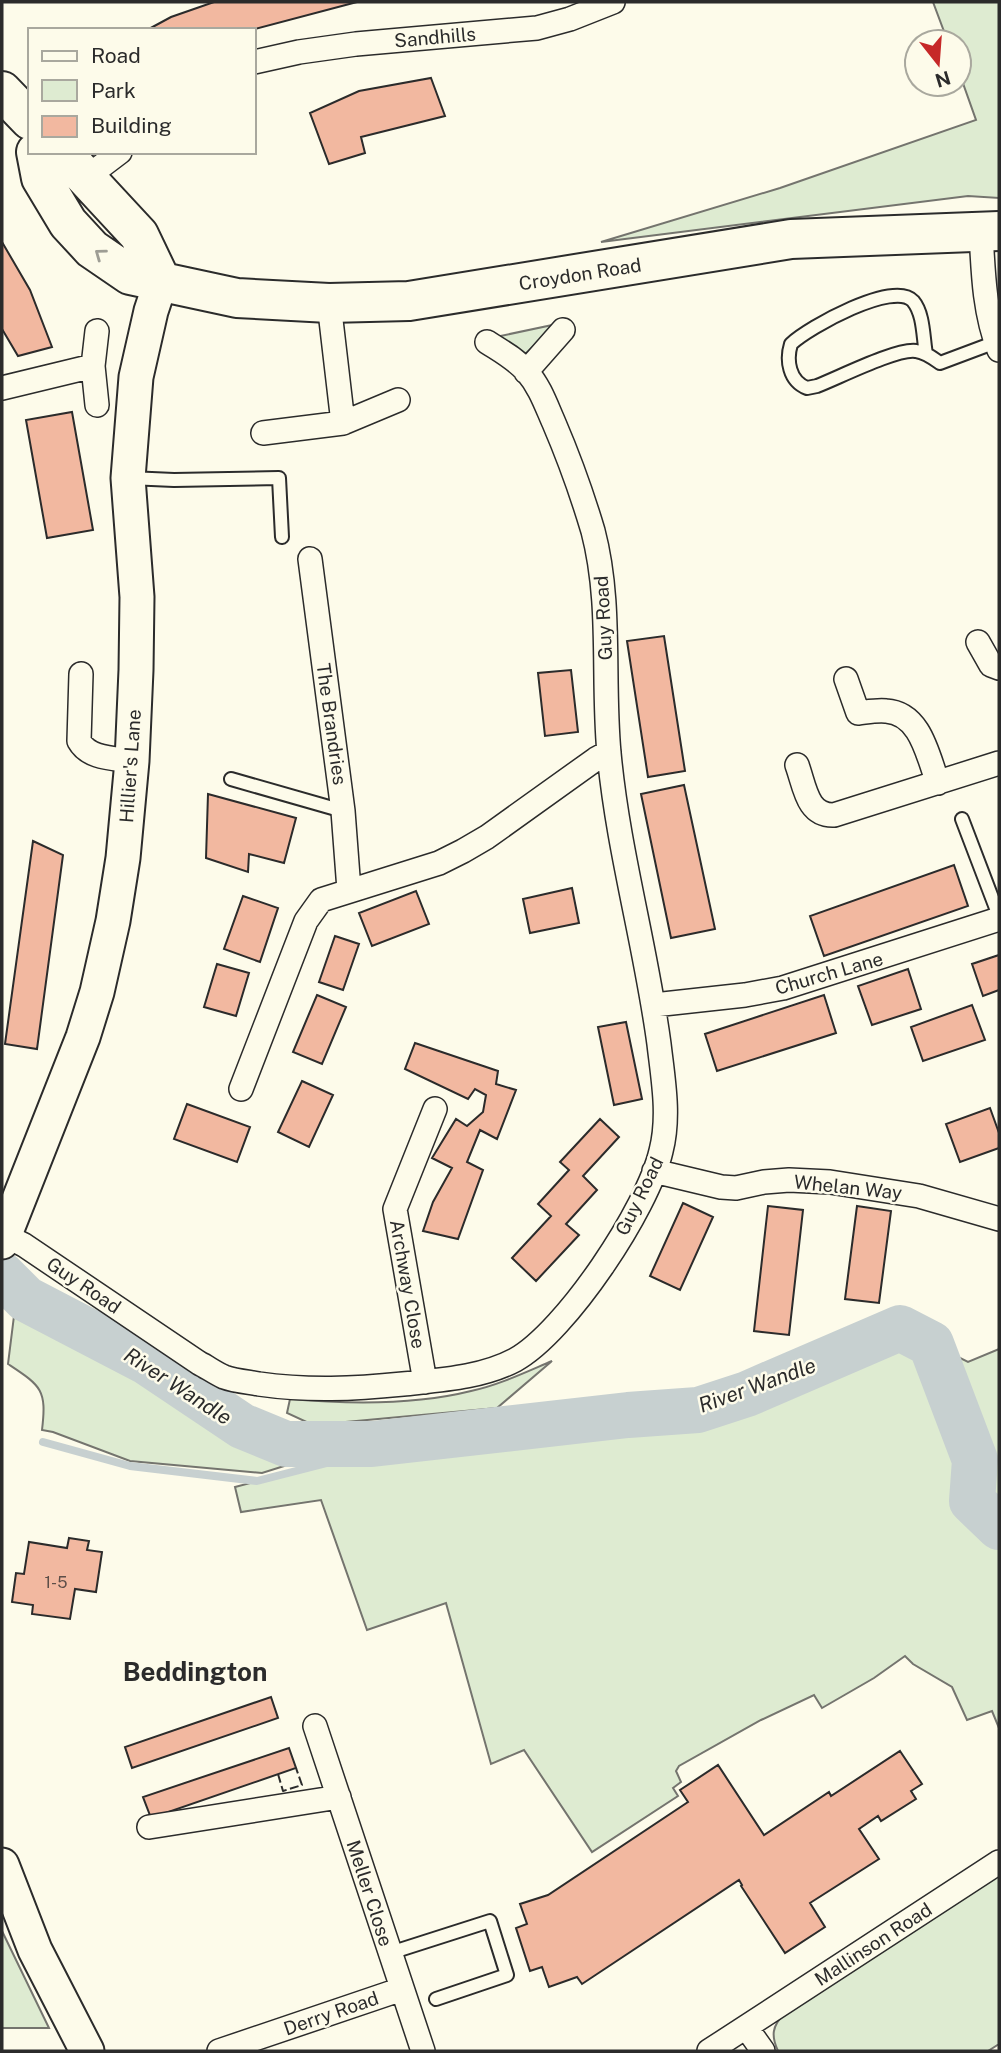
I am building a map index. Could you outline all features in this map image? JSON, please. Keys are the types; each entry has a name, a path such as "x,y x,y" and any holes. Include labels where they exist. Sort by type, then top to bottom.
{"highway":[{"path":"2,91 28,118"},
{"name":"Croydon Road","path":"36,154 41,178 68,223 92,249 130,275 237,298 329,303 409,301 791,239 990,231"},
{"path":"74,164 139,234 162,281"}],"main road":[{"name":"Hillier's Lane","path":"3,1239 66,1082 97,992 113,921 123,858 132,761 136,597 128,478 136,377 151,311 162,281"},
{"path":"2,1865 35,1950 87,2051"}],"street":[{"name":"Sandhills","path":"256,62 356,44 537,28 570,19 607,3"},
{"path":"74,164 112,154"},
{"path":"990,231 987,304 998,346"},
{"path":"329,303 343,423"},
{"path":"526,372 563,330"},
{"path":"97,331 93,366 97,405"},
{"name":"Guy Road","path":"3,1239 34,1252 222,1376 312,1390 425,1382 466,1376 514,1360 546,1337 579,1298 611,1252 654,1171 661,1152 665,1111 654,1005 629,882 609,752 603,586 599,555 566,451 542,396 516,360 487,342"},
{"path":"2,387 93,366"},
{"path":"262,433 343,423 398,400"},
{"name":"The Brandries","path":"310,559 343,811 349,890"},
{"path":"978,642 991,665 999,668"},
{"path":"81,674 79,741 83,748 101,756 132,761"},
{"path":"846,679 858,713 888,711 902,715 911,722 919,732 938,783"},
{"path":"242,1089 306,920 321,900 439,863 463,851 609,752"},
{"path":"797,765 816,812 834,815 999,763"},
{"name":"Church Lane","path":"654,1005 746,995 783,988 999,918"},
{"name":"Archway Close","path":"425,1382 395,1209 435,1109"},
{"name":"Whelan Way","path":"654,1171 736,1188 789,1180 830,1182 919,1196 999,1219"},
{"name":"Meller Close","path":"315,1726 424,2051"},
{"path":"149,1827 339,1797"},
{"name":"Mallinson Road","path":"709,2051 999,1861"},
{"name":"Derry Road","path":"219,2051 402,1989"},
{"path":"746,2026 763,2051"}],"lane":[{"path":"926,354 920,315 915,303 906,295 894,295 880,297 808,330 791,344 788,362 794,379 807,388 899,353 914,350 940,363 998,346"},
{"path":"128,478 279,478 282,537"},
{"path":"231,779 343,811"},
{"path":"962,818 999,918"},
{"path":"390,1953 490,1921 508,1975 436,1999"}],"green space":[{"path":"933,2 999,2 999,198 968,196 601,242 780,188 976,120 968,98 973,98 973,28 943,28"},
{"path":"557,324 523,356 491,338"},
{"path":"15,1308 165,1384 264,1454 316,1456 262,1473 130,1461 42,1430 43,1405 39,1390 28,1378 8,1364"},
{"path":"900,1328 968,1362 999,1349 999,1728 992,1711 967,1720 952,1687 913,1664 905,1656 874,1678 822,1708 814,1695 761,1720 679,1766 676,1771 681,1782 673,1788 678,1796 592,1852 524,1750 491,1764 446,1603 367,1630 321,1500 241,1512 235,1487 327,1463 372,1444 628,1415 698,1410 747,1394"},
{"path":"552,1361 497,1408 313,1425 287,1413 290,1399 381,1402 449,1396 492,1385"},
{"path":"999,1874 999,2044 988,2051 778,2051 774,2031 784,2014"},
{"path":"2,1931 49,2028 2,2028"}],"building":[{"path":"214,2 357,2 256,29 151,28 171,17"},
{"path":"431,78 445,116 361,137 365,153 329,164 310,113 359,91"},
{"path":"2,242 30,290 52,347 18,356 2,329"},
{"path":"72,412 93,530 47,538 26,420"},
{"path":"664,636 685,771 648,777 627,641"},
{"path":"571,670 578,732 545,736 538,673"},
{"path":"684,785 715,929 671,938 641,794"},
{"path":"208,794 296,818 284,863 249,854 248,872 206,858"},
{"path":"33,841 63,855 37,1049 5,1044"},
{"path":"954,865 968,906 824,956 810,916"},
{"path":"572,888 579,923 530,933 523,899"},
{"path":"416,891 429,924 372,946 359,913"},
{"path":"243,896 278,908 260,962 224,949"},
{"path":"335,936 359,944 343,990 319,982"},
{"path":"999,955 999,990 983,996 972,964"},
{"path":"217,964 249,973 236,1016 204,1007"},
{"path":"908,969 921,1009 872,1025 858,986"},
{"path":"317,995 346,1007 322,1064 293,1052"},
{"path":"824,995 836,1033 717,1071 705,1034"},
{"path":"972,1005 985,1040 923,1061 911,1027"},
{"path":"626,1022 642,1099 614,1105 598,1027"},
{"path":"415,1043 498,1071 496,1084 516,1090 497,1139 480,1130 467,1162 483,1170 458,1239 423,1231 433,1202 452,1168 432,1158 456,1119 467,1126 483,1112 486,1095 475,1089 468,1099 405,1069"},
{"path":"302,1081 333,1095 309,1147 278,1132"},
{"path":"187,1104 250,1127 237,1162 174,1139"},
{"path":"990,1108 999,1133 999,1148 960,1162 946,1124"},
{"path":"600,1119 619,1137 583,1176 597,1190 566,1224 579,1235 536,1281 512,1258 551,1216 538,1204 569,1170 560,1162"},
{"path":"683,1203 713,1217 680,1290 650,1276"},
{"path":"768,1206 803,1210 789,1335 754,1331"},
{"path":"857,1206 891,1211 879,1303 845,1299"},
{"path":"69,1538 89,1541 87,1550 102,1552 96,1592 75,1589 70,1619 32,1614 33,1605 12,1602 16,1573 24,1574 29,1542 67,1548"},
{"path":"271,1697 278,1718 132,1768 125,1747"},
{"path":"289,1748 296,1768 151,1818 143,1797"},
{"path":"900,1751 922,1784 911,1791 916,1799 881,1821 878,1816 859,1829 879,1859 810,1903 825,1927 785,1953 739,1880 582,1984 577,1977 549,1987 542,1967 530,1971 516,1928 527,1924 520,1904 548,1895 688,1802 680,1790 718,1765 764,1835 829,1792 831,1796"}],"waterway":[{"name":"River Wandle","path":"2,1275 26,1299 145,1361 242,1426 286,1444 372,1444 628,1415 698,1410 747,1394 900,1328 931,1344 975,1460 972,1501 999,1527"},
{"name":"River Wandle","path":"43,1442 130,1466 257,1481 327,1463 372,1444"}],"fence":[{"path":"278,1774 283,1791 302,1785 296,1768"}],"district":[{"name":"Beddington","path":"195,1671"}]}
